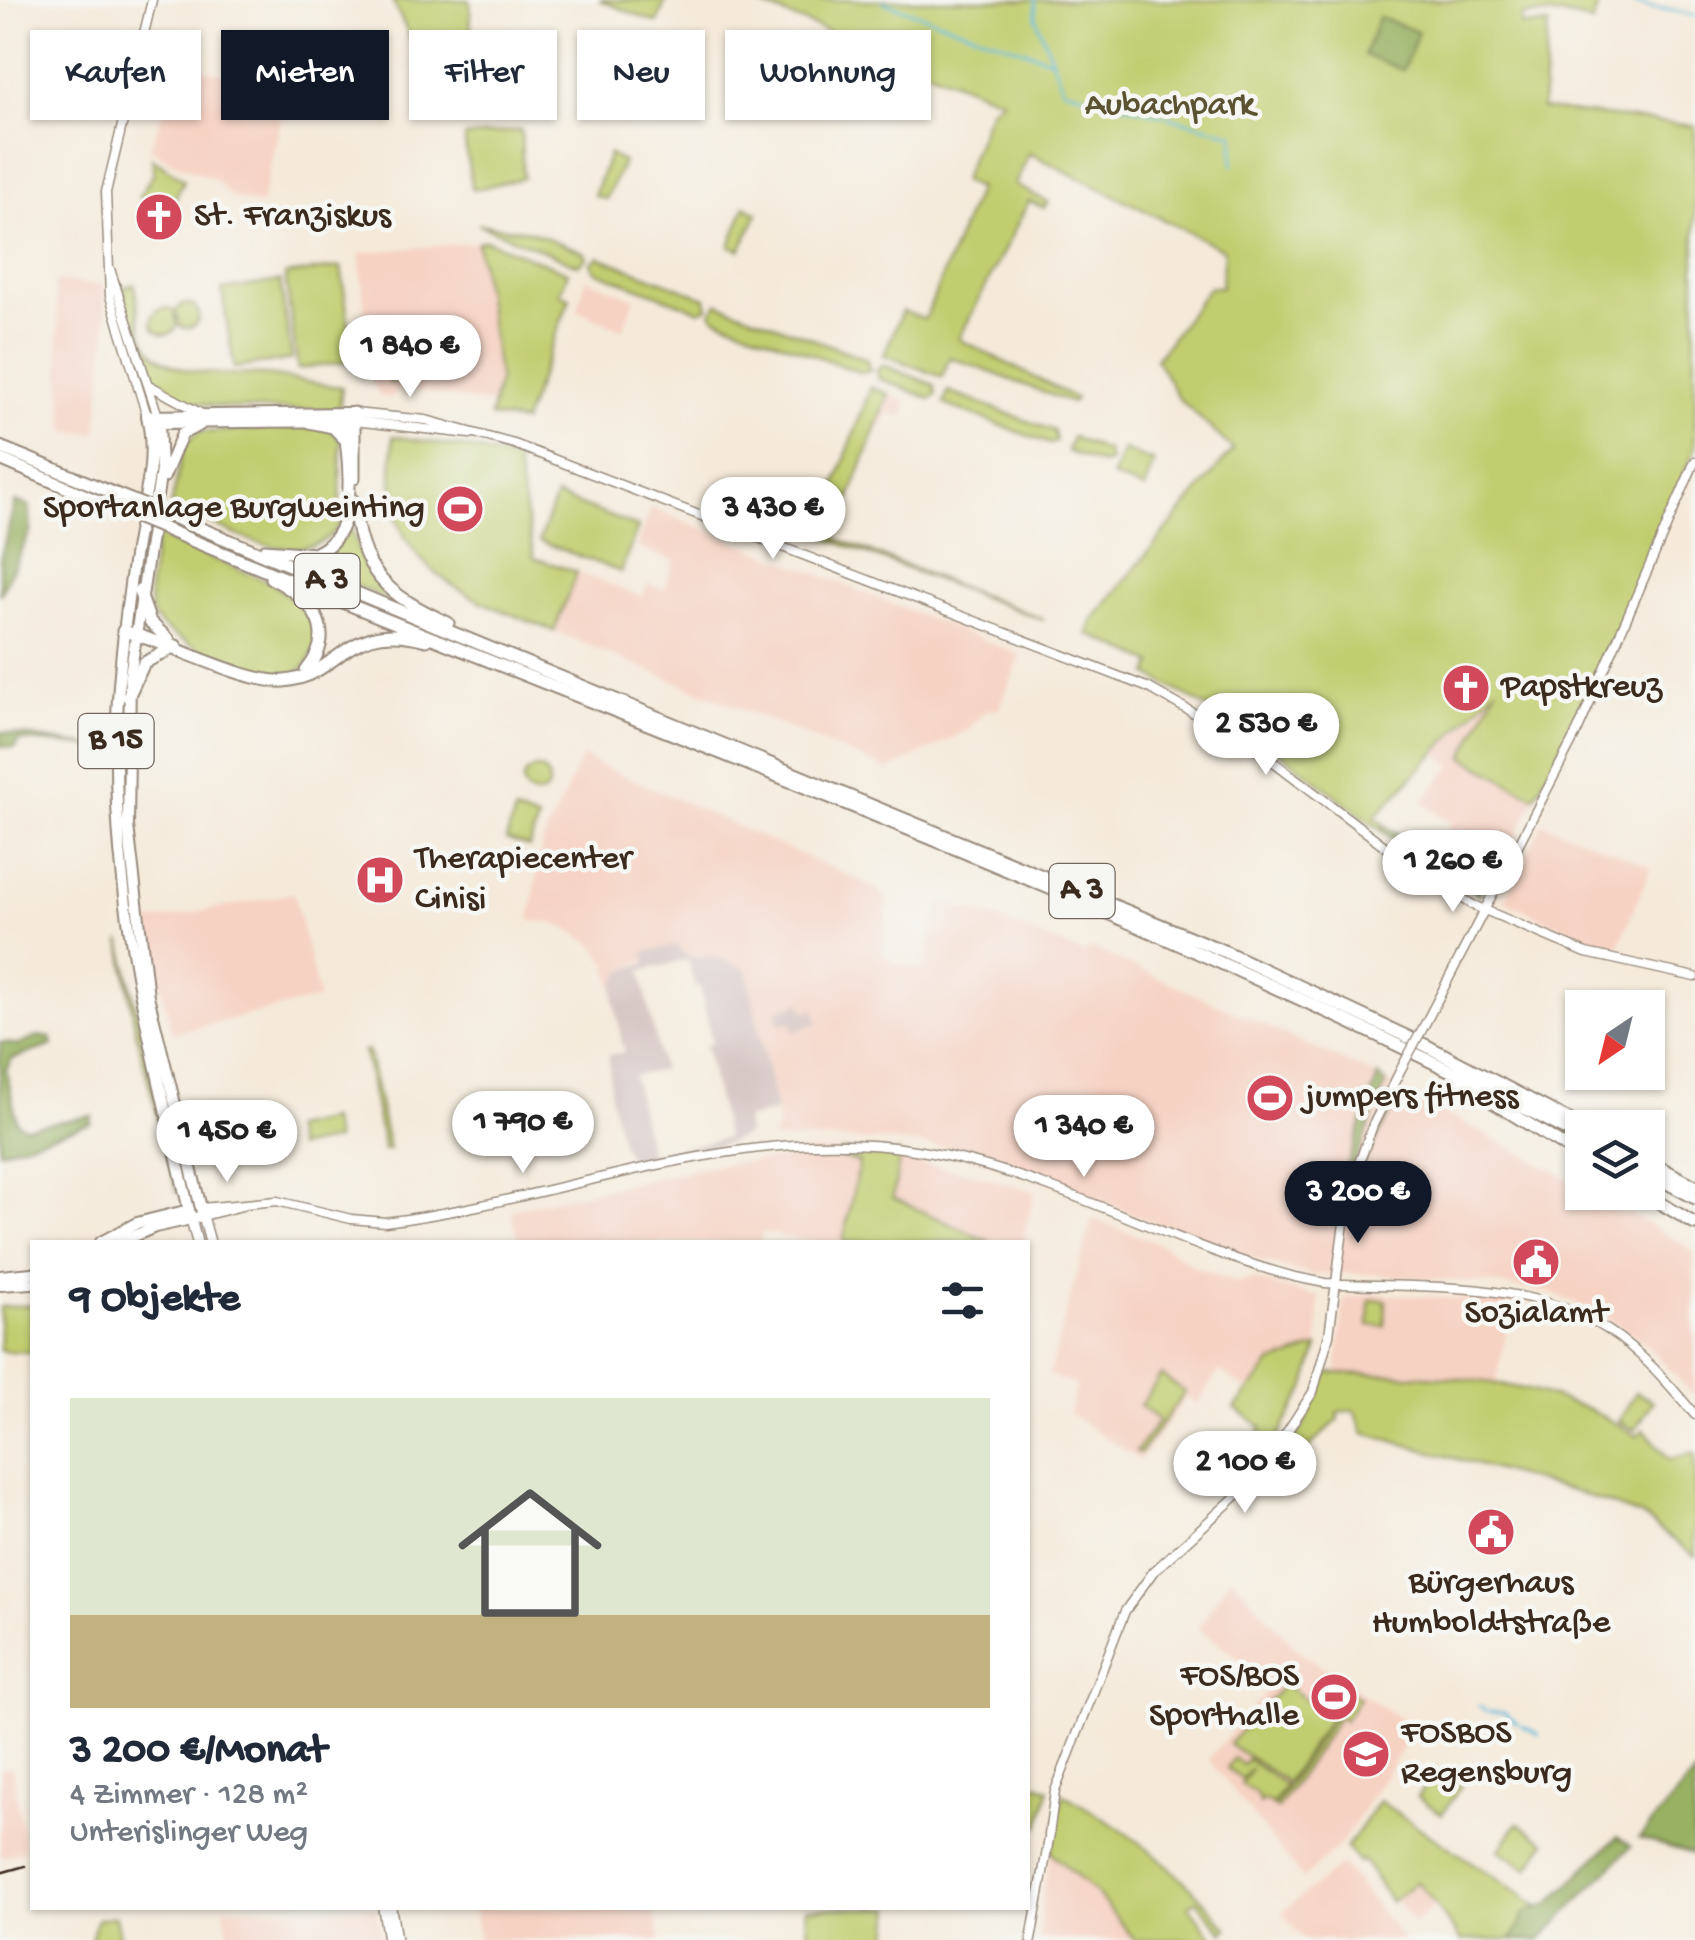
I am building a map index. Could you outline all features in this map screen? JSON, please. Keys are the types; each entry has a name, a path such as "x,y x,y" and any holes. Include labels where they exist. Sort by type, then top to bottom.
{"highway":[{"name":"A 3","path":"0,460 131,515 192,520 274,552 303,556 324,550 339,536 347,518 345,438 349,418"},
{"name":"A 3","path":"349,418 355,515 369,566 394,594 460,629 471,640"},
{"path":"309,422 333,427 345,438"},
{"name":"A 3","path":"0,448 133,501 158,519 239,557 1186,946 1426,1057 1565,1129"},
{"name":"A 3","path":"183,521 1226,952 1425,1045 1565,1118"},
{"name":"A 3","path":"239,557 297,593 316,612 321,647 300,677"},
{"path":"139,591 150,622 176,646"},
{"path":"129,633 176,646 258,678 300,677"},
{"name":"A 3","path":"300,677 344,648 380,636 406,636 467,656 478,655"},
{"path":"128,697 144,663 176,646"},
{"path":"1426,1057 1565,1147"},
{"path":"1665,1169 1695,1184"},
{"path":"1665,1182 1695,1198"},
{"path":"1665,1206 1695,1224"}],"main road":[{"path":"153,419 202,414 349,418"},
{"path":"153,419 211,423 349,418"},
{"path":"129,633 152,476 153,419"},
{"name":"B 15","path":"153,419 161,470 158,519"},
{"name":"B 15","path":"209,1240 196,1213 138,998 124,918 116,749 129,633 178,439 186,429 211,423"},
{"name":"B 15","path":"129,633 128,826 138,934 196,1213 198,1240"},
{"path":"105,1240 137,1224 196,1213"},
{"path":"125,1240 196,1213"},
{"path":"0,1276 30,1273"},
{"path":"0,1284 30,1283"},
{"path":"382,1910 388,1940"},
{"path":"391,1910 396,1940"}],"street":[{"path":"152,0 138,76 107,182 114,308 153,419"},
{"path":"110,268 146,382 153,419"},
{"path":"146,382 202,414"},
{"path":"349,418 480,434 573,464 1174,699 1254,747 1418,871 1486,912 1586,953 1695,977"},
{"path":"1029,1940 1058,1784 1094,1682 1135,1594 1258,1476 1306,1407 1326,1352 1348,1193 1373,1125 1597,690 1690,486 1695,461"},
{"path":"196,1213 258,1201 286,1202 351,1219 385,1222 738,1151 832,1143 884,1146 1004,1170 1256,1266 1335,1284 1508,1295 1564,1308 1632,1347 1695,1415"}],"shaded area":[{"path":"201,68 221,73 221,120 281,120 261,205 231,197 215,179 171,162 150,148 160,120 201,120"},
{"path":"477,242 499,379 495,401 490,404 409,389 399,390 391,398 381,397 371,380 359,253"},
{"path":"586,279 635,298 623,330 577,310"},
{"path":"55,282 103,285 107,327 97,433 65,432"},
{"path":"889,394 908,402 903,417 888,412 882,426 878,424"},
{"path":"651,508 1021,655 999,710 987,709 968,730 889,770 554,631 577,572 642,597 648,584 664,589 674,561 637,547"},
{"path":"1499,683 1465,757 1568,725 1572,728 1498,870 1443,838 1452,824 1422,802 1452,766 1435,752 1477,713"},
{"path":"582,757 878,889 888,902 884,953 894,963 923,968 939,904 987,914 1084,954 1092,948 1370,1073 1565,1177 1565,1210 1626,1210 1695,1252 1695,1397 1644,1342 1601,1313 1548,1292 1488,1283 1349,1273 1311,1275 1234,1253 1012,1168 943,1147 884,1140 771,1139 779,1126 747,969 698,953 686,955 677,946 623,970 613,990 608,964 593,944 561,925 530,920 542,843"},
{"path":"1542,823 1651,867 1617,951 1505,901"},
{"path":"294,893 319,999 172,1033 147,922"},
{"path":"677,945 686,955 715,956 747,969 776,1112 745,1119 747,1134 729,1143 632,1164 622,1145 610,1095 609,1055 624,1052 614,1001 615,983 623,970 647,963 644,952","holes":["688,960 695,987 700,986 712,1043 705,1045 726,1138 650,1155 633,1076 662,1070 641,971"]},
{"path":"801,1002 804,1011 815,1009 818,1022 794,1032 791,1022 779,1024 776,1011"},
{"path":"842,1151 843,1158 859,1162 843,1240 804,1240 762,1232 760,1240 518,1240 511,1213 513,1209 710,1166 802,1157 802,1152"},
{"path":"899,1160 962,1171 1035,1192 1023,1240 986,1240 892,1198"},
{"path":"1092,1219 1163,1245 1194,1267 1236,1282 1252,1279 1319,1297 1318,1347 1272,1363 1247,1390 1219,1371 1197,1404 1186,1397 1139,1460 1069,1413 1076,1385 1049,1375"},
{"path":"1384,1294 1512,1303 1496,1383 1336,1374 1347,1297"},
{"path":"1231,1576 1295,1648 1415,1729 1341,1844 1303,1879 1208,1759 1273,1683 1198,1628"},
{"path":"12,1767 25,1850 0,1858 0,1769"},
{"path":"1051,1853 1097,1894 1135,1940 1040,1940 1042,1897"},
{"path":"1342,1864 1403,1940 1304,1940 1282,1912"},
{"path":"1418,1882 1436,1905 1414,1923 1395,1900"},
{"path":"224,1910 376,1910 381,1940 229,1940"},
{"path":"474,1910 654,1910 660,1940 479,1940"}],"green space":[{"path":"392,0 470,0 471,30 409,30 409,35"},
{"path":"599,0 666,0 657,23"},
{"name":"Aubachpark","path":"748,0 1600,0 1592,23 1540,15 1522,16 1522,26 1548,25 1542,109 1695,126 1695,449 1612,648 1535,797 1464,757 1497,687 1375,817 1383,824 1383,832 1261,738 1149,675 1153,663 1088,634 1092,621 1233,449 1179,399 1156,359 1209,287 1221,287 1224,250 1029,153 1015,185 1048,202 1044,208 1029,201 959,339 1075,398 1072,403 950,357 942,377 884,355 902,311 925,319 978,188 962,181 990,109 1002,100 931,72 931,30 824,30"},
{"path":"1379,17 1418,32 1403,70 1364,55"},
{"path":"521,130 523,178 472,190 464,137"},
{"path":"609,154 623,162 606,199 594,195"},
{"path":"152,158 184,180 172,206 139,197 154,172"},
{"path":"745,206 758,214 740,250 730,246"},
{"path":"478,224 529,231 584,252 587,258 578,265"},
{"path":"485,240 568,272 560,294 570,298 523,422 490,417 499,379 477,242"},
{"path":"599,257 706,298 708,307 700,311 595,271 591,263"},
{"path":"341,267 354,361 298,369 285,275"},
{"path":"280,281 292,359 234,368 222,290"},
{"path":"135,284 144,338 165,362 198,372 265,375 342,387 339,410 240,409 188,401 167,393 148,371 134,336 123,287"},
{"path":"718,303 866,359 870,371 861,373 714,317 711,312"},
{"path":"187,304 199,316 187,328 175,316"},
{"path":"165,308 174,312 178,321 174,330 165,334 156,330 152,321 156,312"},
{"path":"409,344 413,381 389,383 385,346"},
{"path":"883,365 934,385 936,395 931,399 878,378 877,369"},
{"path":"871,387 889,394 835,538 1044,620 817,535"},
{"path":"948,391 1054,431 1056,442 1050,444 944,404"},
{"path":"330,429 341,441 340,524 324,540 305,547 260,543 171,505 184,445 198,432"},
{"name":"Sportanlage Burgweinting","path":"393,436 477,450 516,461 534,558 577,572 554,631 457,588 417,555 403,533 394,507"},
{"path":"1072,437 1108,452 1110,462 1101,464 1067,451"},
{"path":"1123,450 1154,462 1144,489 1112,477"},
{"path":"556,496 638,527 621,572 539,541"},
{"path":"15,502 29,506 31,530 0,595 0,560"},
{"path":"349,525 371,577 397,603 291,560 326,552 339,542"},
{"path":"157,536 270,582 311,612 320,639 306,665 286,674 244,666 196,648 160,625 152,614 149,595"},
{"path":"0,732 95,747 18,740 15,748 0,746"},
{"path":"536,769 545,773 549,782 545,791 536,795 527,791 523,782 527,773"},
{"path":"515,812 538,820 529,847 506,840"},
{"path":"1383,824 1477,886 1479,894 1383,832"},
{"path":"121,940 177,1194 136,1033"},
{"path":"38,1036 51,1038 53,1045 12,1059 6,1070 17,1122 25,1127 92,1116 91,1123 0,1151 0,1042 18,1045"},
{"path":"368,1050 389,1149 384,1150 364,1051"},
{"path":"1378,1076 1386,1083 1339,1204 1335,1202"},
{"path":"1392,1096 1399,1098 1363,1164"},
{"path":"330,1120 335,1140 296,1148 292,1128"},
{"path":"842,1151 900,1154 893,1198 986,1240 843,1240 859,1162 842,1158"},
{"path":"1370,1300 1386,1300 1385,1326 1369,1325"},
{"path":"30,1305 30,1352 0,1351 0,1307"},
{"path":"1318,1347 1305,1389 1274,1443 1259,1432 1262,1427 1235,1408 1272,1363"},
{"path":"1328,1373 1448,1378 1527,1390 1602,1416 1637,1436 1644,1429 1669,1459 1695,1453 1695,1556 1642,1516 1582,1494 1364,1433 1355,1410 1338,1412 1339,1419 1292,1463 1282,1483 1279,1482 1272,1471 1304,1425"},
{"path":"1161,1375 1185,1392 1140,1454 1136,1452 1159,1420 1140,1406"},
{"path":"1636,1392 1653,1401 1635,1430 1619,1421"},
{"name":"FOS/BOS Sporthalle","path":"1324,1675 1359,1698 1344,1720 1309,1696"},
{"path":"1289,1679 1287,1687 1331,1716 1287,1782 1229,1744"},
{"path":"1333,1717 1337,1720 1277,1809 1274,1806"},
{"path":"1234,1758 1243,1765 1247,1759 1285,1785 1272,1805 1264,1799 1260,1803 1257,1795 1241,1784 1251,1768 1242,1779 1227,1768"},
{"path":"1436,1769 1461,1786 1442,1814 1417,1797"},
{"path":"1695,1774 1693,1854 1639,1838"},
{"path":"1030,1781 1049,1789 1039,1827 1030,1821"},
{"path":"1063,1794 1152,1853 1228,1929 1223,1933 1196,1900 1189,1906 1214,1940 1135,1940 1097,1894 1051,1852"},
{"path":"1379,1801 1559,1921 1540,1940 1461,1940 1417,1881 1391,1902 1363,1860 1359,1862 1346,1848"},
{"path":"1518,1823 1546,1842 1528,1869 1499,1850"},
{"path":"1617,1837 1631,1846 1540,1940 1512,1940 1526,1912 1549,1904"},
{"path":"806,1910 892,1910 889,1940 808,1940"},
{"path":"115,1916 120,1940 91,1940 97,1919"}],"waterway":[{"path":"1035,0 1036,18 1063,89 1234,134 1233,165"},
{"path":"1616,0 1695,15"},
{"path":"883,2 1052,60"},
{"path":"1479,1706 1486,1711"},
{"path":"1489,1712 1504,1712 1518,1724"},
{"path":"1522,1726 1539,1734"}],"tram line":[{"path":"0,1873 25,1866"}],"place":[{"name":"St. Franziskus","path":"159,217"},
{"name":"Sportanlage Burgweinting","path":"460,509"},
{"name":"Papstkreuz","path":"1466,688"},
{"name":"Therapiecenter Cinisi","path":"380,880"},
{"name":"jumpers fitness","path":"1270,1098"},
{"name":"Sozialamt","path":"1536,1262"},
{"name":"Bürgerhaus Humboldtstraße","path":"1491,1532"},
{"name":"FOS/BOS Sporthalle","path":"1334,1697"},
{"name":"FOSBOS Regensburg","path":"1366,1754"}]}
